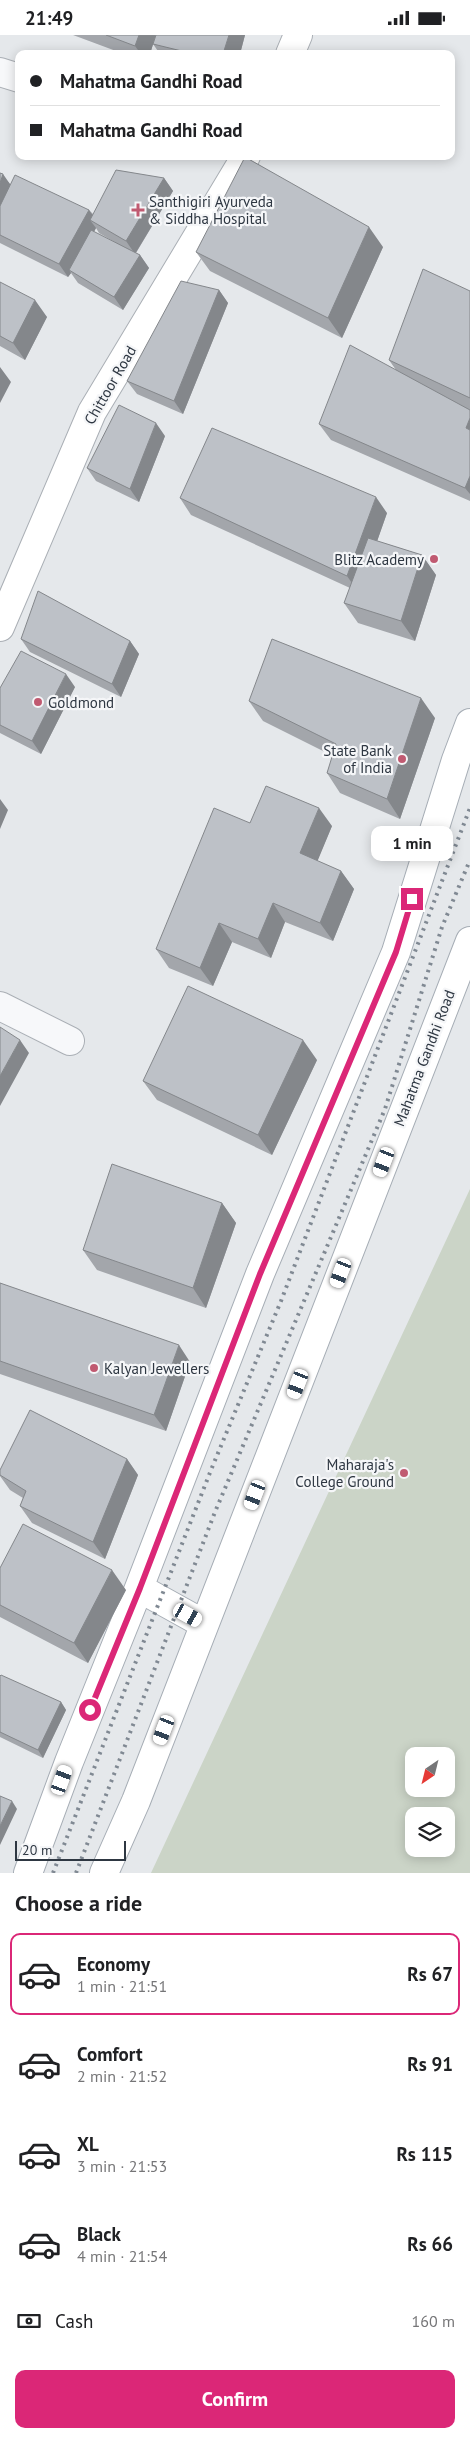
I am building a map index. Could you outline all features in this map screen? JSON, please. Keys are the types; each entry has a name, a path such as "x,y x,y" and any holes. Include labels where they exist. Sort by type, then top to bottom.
{"main road":[{"path":"292,50 298,35"},
{"name":"Chittoor Road","path":"0,627 92,412 244,160"},
{"path":"28,1873 69,1762 140,1588 260,1274 396,952 456,760 470,723"},
{"name":"Mahatma Gandhi Road","path":"104,1873 136,1801 470,941"},
{"path":"140,1588 204,1624"}],"street":[{"path":"0,73 15,77"},
{"path":"0,1006 70,1041"}],"shaded area":[{"name":"Maharaja's College Ground","path":"470,1189 470,1873 151,1873"}],"building":[{"path":"106,35 139,35 135,46"},
{"path":"156,35 229,35 224,50 178,50 153,44"},
{"path":"243,160 250,160 369,227 328,318 196,252"},
{"path":"116,170 164,178 126,241 90,220"},
{"path":"15,175 89,210 59,264 0,235 0,206"},
{"path":"91,230 140,255 114,297 69,270"},
{"path":"423,269 470,291 470,398 389,360"},
{"path":"181,281 219,290 174,401 127,381"},
{"path":"0,282 35,300 13,343 0,336"},
{"path":"350,345 470,410 470,418 466,428 470,430 470,476 465,488 319,424"},
{"path":"119,405 156,423 130,489 87,468"},
{"path":"212,428 376,497 347,576 180,498"},
{"path":"368,538 422,555 401,621 344,603"},
{"path":"38,591 130,641 112,684 21,639"},
{"path":"272,639 421,698 387,799 327,773 336,744 249,701"},
{"name":"Goldmond","path":"21,651 66,674 32,741 0,725 0,688"},
{"path":"266,786 319,808 300,853 341,871 320,923 273,903 258,939 219,923 200,968 156,949 214,808 250,823"},
{"path":"188,986 303,1040 258,1135 143,1081"},
{"path":"0,1027 20,1040 0,1076"},
{"path":"112,1164 222,1203 193,1288 83,1250"},
{"name":"Kalyan Jewellers","path":"0,1283 179,1345 154,1415 0,1361"},
{"path":"30,1410 127,1459 93,1542 20,1506 26,1491 0,1475 0,1470"},
{"path":"23,1524 112,1570 74,1643 0,1605 0,1568"},
{"path":"1,1675 61,1702 38,1750 0,1732"},
{"path":"0,1796 12,1801 0,1826"}],"railway":[{"path":"53,1873 211,1470 281,1301 470,808"},
{"path":"76,1873 215,1512 385,1109 442,927 470,860"}],"place":[{"name":"Santhigiri Ayurveda & Siddha Hospital","path":"138,210"},
{"name":"Blitz Academy","path":"434,559"},
{"name":"Goldmond","path":"38,702"},
{"name":"State Bank of India","path":"402,759"},
{"name":"Kalyan Jewellers","path":"94,1368"},
{"name":"Maharaja's College Ground","path":"404,1473"}],"route":[{"path":"90,1710 140,1588 260,1274 396,952 412,899"}]}
